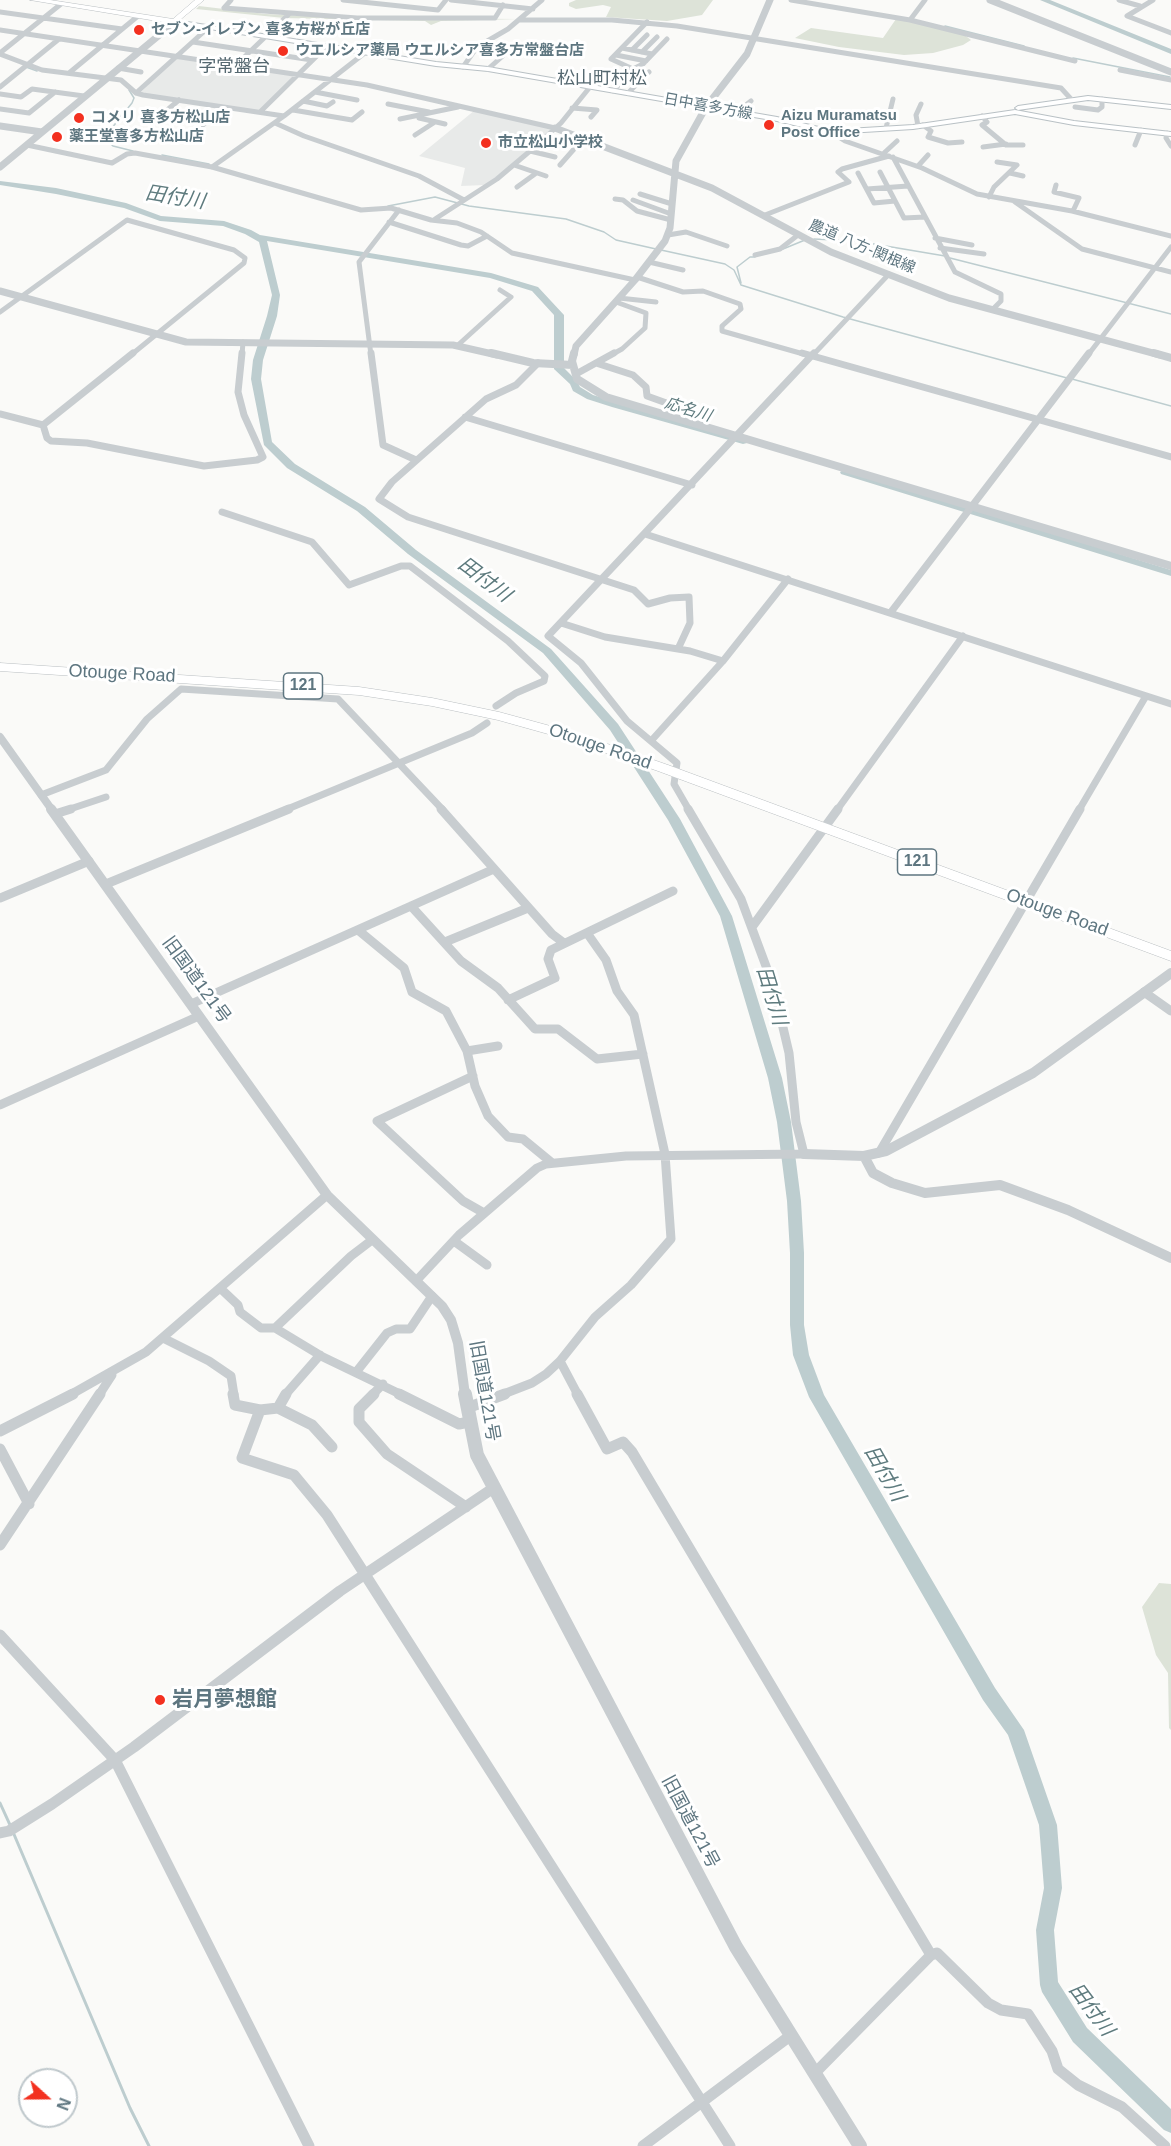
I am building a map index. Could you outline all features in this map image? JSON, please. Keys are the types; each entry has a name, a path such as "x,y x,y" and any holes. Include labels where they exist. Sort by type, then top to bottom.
{"highway":[{"path":"34,0 175,22 200,0"},
{"name":"Otouge Road","path":"0,667 378,694 471,709 600,746 669,770 1171,956"}],"main road":[{"name":"日中喜多方線","path":"175,22 488,69 737,112 831,132 921,125 1011,112 1032,113 1074,123 1169,134"},
{"path":"1011,112 1028,106 1071,99 1102,99 1171,107"}],"street":[{"path":"231,0 224,8 288,15 357,18 495,18 503,5"},
{"path":"343,0 438,10"},
{"path":"433,18 446,0"},
{"path":"451,0 533,9"},
{"path":"463,67 477,48 520,20 542,0"},
{"path":"569,364 576,346 636,279 668,235 674,174 687,138 706,107 747,54 770,0"},
{"path":"791,0 910,20 1075,61"},
{"path":"910,20 926,0"},
{"path":"990,0 1171,72"},
{"path":"1119,0 1140,6"},
{"path":"1154,0 1140,6 1127,16 1171,33"},
{"path":"357,18 369,1"},
{"path":"462,18 474,1"},
{"path":"61,4 0,53 25,67 123,81 136,93 284,116"},
{"path":"0,12 122,29"},
{"path":"235,66 288,15"},
{"path":"69,73 138,16"},
{"path":"520,20 647,22 1061,88 1071,99"},
{"path":"0,167 175,22"},
{"path":"633,69 611,59 647,22"},
{"path":"136,93 208,27"},
{"path":"0,30 367,85 555,128"},
{"path":"633,50 647,35"},
{"path":"642,52 657,37"},
{"path":"0,87 59,39"},
{"path":"613,91 633,69 646,61 667,39"},
{"path":"193,42 312,60"},
{"path":"260,112 327,46"},
{"path":"622,48 652,54"},
{"path":"212,167 293,110 366,52"},
{"path":"488,69 505,54"},
{"path":"616,55 646,61"},
{"path":"25,67 104,79"},
{"path":"118,68 141,72"},
{"path":"1120,70 1171,80"},
{"path":"628,93 649,72"},
{"path":"435,219 514,165 555,128 590,87"},
{"path":"0,94 21,97 32,89 84,96"},
{"path":"0,109 29,114 55,92"},
{"path":"315,92 357,100"},
{"path":"886,128 893,99"},
{"path":"1075,107 1098,110 1102,107 1100,105 1102,99"},
{"path":"166,111 179,100"},
{"path":"737,112 751,100"},
{"path":"303,101 327,106 333,102"},
{"path":"388,104 435,113"},
{"path":"921,104 916,114 921,125 931,131 928,137 948,143 962,142"},
{"path":"203,125 222,107"},
{"path":"400,119 460,107"},
{"path":"572,108 597,110 591,117"},
{"path":"293,110 352,120 362,112"},
{"path":"982,116 987,122 982,125 1006,144"},
{"path":"417,117 445,124"},
{"path":"415,135 435,122"},
{"path":"275,123 304,136 419,176 464,200"},
{"path":"0,126 42,132"},
{"name":"農道 八方-関根線","path":"555,128 712,188 831,252 949,298 1171,358"},
{"path":"1135,145 1141,130"},
{"path":"831,132 845,141 918,166 968,190 989,197 1072,211 1171,236"},
{"path":"1169,134 1166,138 1171,146"},
{"path":"560,165 582,140"},
{"path":"530,151 553,160 561,148 541,141"},
{"path":"849,182 839,171 888,155 897,141"},
{"path":"983,147 1006,144 1023,145"},
{"path":"27,145 112,163 127,154 135,153 212,167 361,210 391,208 462,225 487,236 512,253 636,279 683,292 703,291 738,303 741,309 724,323 720,329 722,331 1171,457"},
{"path":"888,155 908,186 955,272 1001,294 1001,301 992,310"},
{"path":"918,166 928,155"},
{"path":"989,197 994,187 1017,165 997,162"},
{"path":"514,165 546,176"},
{"path":"880,172 904,218 925,217"},
{"path":"858,173 874,203 895,201"},
{"path":"1010,173 1023,176"},
{"path":"517,187 535,174"},
{"path":"765,215 849,182 863,181"},
{"path":"1056,185 1053,192 1079,198 1072,211"},
{"path":"867,189 908,186"},
{"path":"640,194 672,204"},
{"path":"615,199 626,202 637,211 671,217"},
{"path":"633,200 671,217"},
{"path":"1014,201 1082,249 1171,272"},
{"path":"399,210 359,262 383,445 416,460"},
{"path":"0,312 127,220 234,250 245,258 244,263 43,425"},
{"path":"389,222 461,245 468,246 487,236"},
{"path":"668,235 686,232 727,246"},
{"path":"755,255 779,249 798,235"},
{"path":"935,238 972,245"},
{"path":"891,612 1171,247"},
{"path":"940,248 984,254"},
{"path":"650,262 682,270"},
{"path":"801,1154 789,1053 773,984 741,899 674,784 669,770 676,763 627,721 581,663 550,639 549,634 889,274"},
{"path":"458,345 510,297 500,290"},
{"path":"0,291 186,342 458,345 538,363 569,364"},
{"path":"618,300 656,302"},
{"path":"576,374 628,344 646,325 646,313 618,300"},
{"path":"43,425 47,438 51,441 87,443 204,466 221,466 257,460 263,457 244,415 238,392 247,342"},
{"path":"538,363 516,385 486,399 416,460 379,496 388,507 408,518 426,520 639,592 648,604 670,598 689,597 690,623 678,649"},
{"path":"596,363 633,375 646,387 647,396 672,405 663,414"},
{"path":"569,364 583,385 599,394 738,435 969,509 1171,566"},
{"path":"0,414 43,425"},
{"path":"465,417 692,485"},
{"path":"222,512 312,542 349,585 401,566 410,566 508,641 544,676 544,681 516,693 496,706"},
{"path":"645,534 1171,704"},
{"path":"651,741 723,661 788,579"},
{"path":"561,623 605,637 678,649 723,661"},
{"path":"752,927 963,636"},
{"path":"41,795 106,770 147,718 181,689 338,699 400,762 552,934 564,943"},
{"path":"879,1153 1146,696"},
{"path":"106,884 472,733 487,723"},
{"name":"旧国道121号","path":"0,737 327,1195 442,1306 455,1328 469,1422 477,1455 736,1947 860,2146"},
{"path":"54,814 106,797"},
{"path":"0,898 89,861"},
{"path":"191,1004 494,869"},
{"path":"508,999 555,978 548,956 551,950 673,891"},
{"path":"411,906 461,961 492,983 535,1029 558,1029 595,1058 643,1054"},
{"path":"445,942 528,908"},
{"path":"358,930 404,968 408,974 409,987 415,995 446,1011 467,1051 473,1076 488,1116 496,1126 508,1137 526,1141 551,1162"},
{"path":"467,1408 538,1379 560,1361 595,1317 631,1285 671,1241 664,1155 633,1012 617,991 606,960 587,933"},
{"path":"416,1281 454,1241 484,1214 537,1168 551,1162 664,1155 864,1156 879,1153 1033,1073 1171,973"},
{"path":"1144,992 1171,1011"},
{"path":"0,1105 199,1016"},
{"path":"467,1051 498,1046"},
{"path":"473,1076 376,1121 463,1201 484,1214"},
{"path":"864,1156 867,1166 873,1173 900,1185 925,1192 990,1184 1000,1185 1068,1210 1171,1258"},
{"path":"0,1431 113,1373 163,1338 327,1195"},
{"path":"275,1328 351,1256 372,1240"},
{"path":"454,1241 487,1265"},
{"path":"220,1288 238,1305 240,1312 261,1328 275,1328 320,1355 357,1371 459,1424 469,1422"},
{"path":"357,1371 387,1333 396,1329 410,1329 432,1296"},
{"path":"163,1338 209,1361 231,1376 235,1405 260,1410 278,1408 308,1421 332,1447"},
{"path":"278,1408 288,1389 320,1355"},
{"path":"560,1361 607,1449 624,1442 632,1452 931,1955"},
{"path":"0,1545 113,1373"},
{"path":"383,1384 359,1409 360,1422 387,1454 466,1507"},
{"path":"260,1410 243,1458 294,1475 327,1515 730,2146"},
{"path":"0,1449 29,1504"},
{"path":"0,1833 9,1831 52,1804 115,1760 365,1574 495,1487"},
{"path":"0,1635 115,1760 309,2146"},
{"path":"814,2074 931,1955 937,1953 988,2003 1001,2010 1028,2014 1052,2051 1058,2069 1078,2085 1122,2107 1166,2146"},
{"path":"643,2146 790,2036"}],"shaded area":[{"path":"576,0 713,0 702,15 667,21 606,17 611,7 603,5 576,9 569,6 569,3"},
{"path":"199,6 266,14 353,18 520,19 441,21 431,25 425,21 284,18 196,9"},
{"path":"896,19 962,33 971,40 963,45 933,53 904,55 839,47 795,38 811,28 883,38"},
{"path":"175,59 290,74 294,77 260,111 140,93"},
{"name":"市立松山小学校","path":"475,110 551,129 494,180 485,185 461,186 465,168 419,156"},
{"path":"1159,1583 1171,1584 1171,1730 1169,1728 1168,1673 1156,1655 1142,1607"}],"waterway":[{"path":"1044,0 1171,52"},
{"path":"945,26 1024,46"},
{"path":"1073,58 1170,77"},
{"path":"26,67 37,71"},
{"path":"129,90 134,98 132,103 107,134 106,139 113,146 133,151"},
{"path":"162,155 209,164"},
{"name":"田付川","path":"0,183 56,191 126,206 160,218 224,224 248,232 263,241 276,295 258,360 256,379 267,443 291,466 361,509 412,552 547,651 614,727 674,819 726,916 775,1078 784,1122 794,1201 797,1325 801,1355 817,1397 989,1694 1015,1730 1048,1825 1053,1888 1045,1930 1049,1985 1080,2035 1171,2123"},
{"path":"388,206 435,197 469,206 566,219 604,232 616,240 656,249"},
{"name":"応名川","path":"260,238 491,276 535,289 559,315 559,369 574,383 576,389 590,397 615,405 746,442"},
{"path":"814,239 856,241 945,256"},
{"path":"783,249 805,240"},
{"path":"661,250 725,264 734,270 741,285 843,317 1067,378"},
{"path":"741,283 737,267 750,257 755,257"},
{"path":"950,258 1171,314"},
{"path":"1072,379 1171,406"},
{"name":"応名川","path":"845,472 1171,573"},
{"path":"0,1803 11,1827"},
{"path":"13,1832 130,2108 149,2146"}],"place":[{"name":"セブン-イレブン 喜多方桜が丘店","path":"139,30"},
{"name":"ウエルシア薬局 ウエルシア喜多方常盤台店","path":"283,51"},
{"name":"コメリ 喜多方松山店","path":"79,118"},
{"name":"Aizu Muramatsu Post Office","path":"769,125"},
{"name":"薬王堂喜多方松山店","path":"57,137"},
{"name":"市立松山小学校","path":"486,143"},
{"name":"岩月夢想館","path":"160,1700"}],"district":[{"name":"字常盤台","path":"234,67"},
{"name":"松山町村松","path":"602,79"}]}
